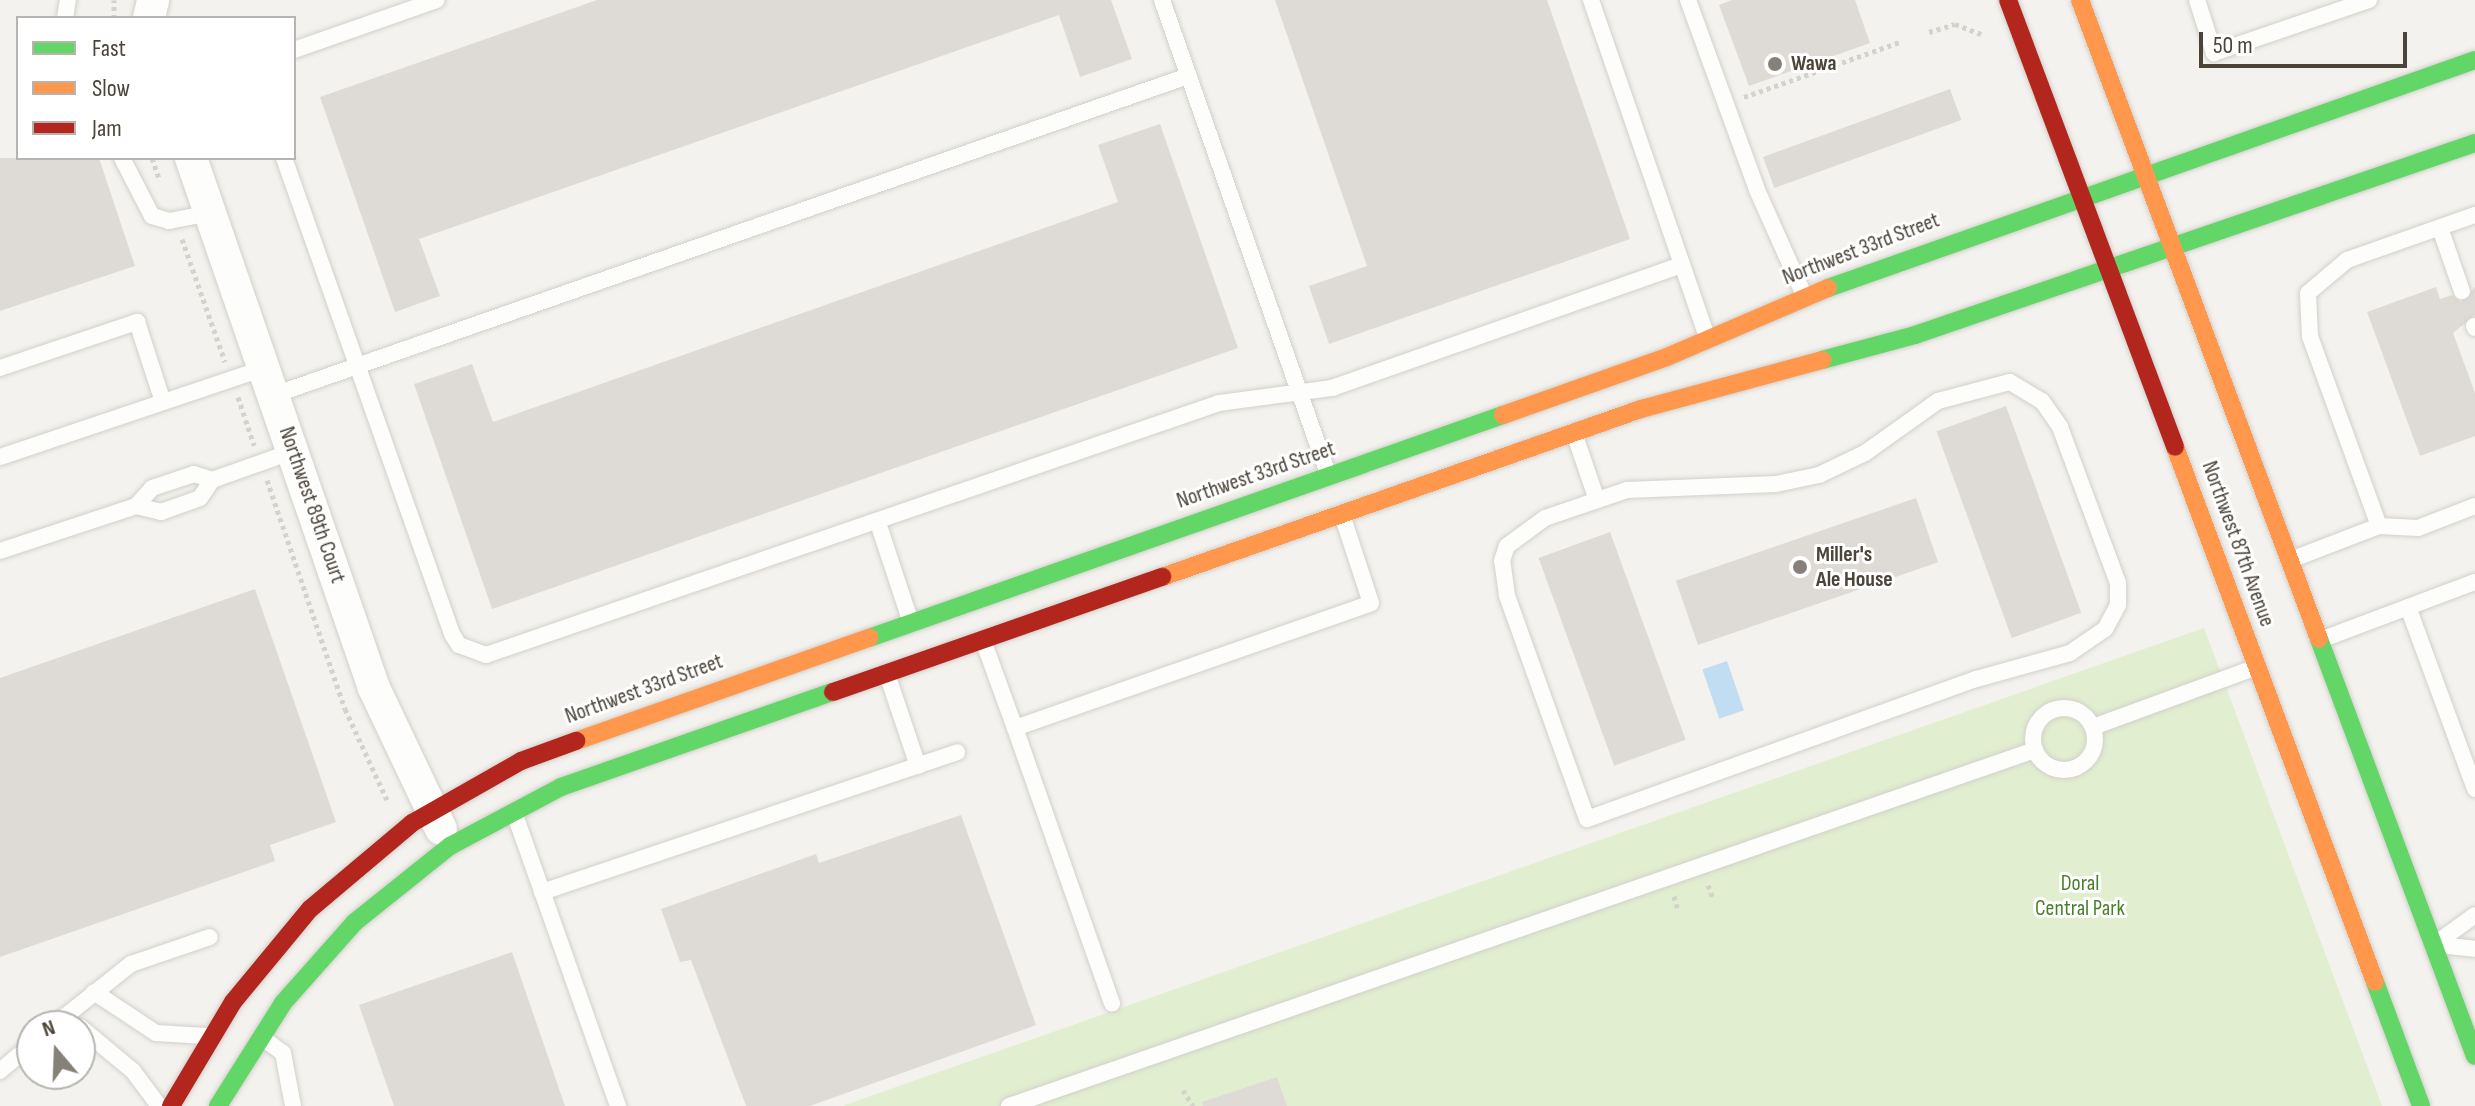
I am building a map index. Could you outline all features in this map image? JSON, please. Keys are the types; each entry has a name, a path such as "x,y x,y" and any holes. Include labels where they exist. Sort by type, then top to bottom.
{"street":[{"name":"Northwest 87th Avenue","path":"2008,0 2421,1106"},
{"name":"Northwest 87th Avenue","path":"2080,0 2475,1056"},
{"name":"Northwest 33rd Street","path":"174,1104 211,1036 242,1026 348,929 450,846 513,810 608,769 1341,514 1568,413 1708,339 1804,295 2080,194 2475,60"},
{"name":"Northwest 33rd Street","path":"218,1106 242,1026 310,909 431,811 556,746 1329,475 1568,413 1705,388 1903,339 2475,143"},
{"name":"Northwest 89th Court","path":"192,160 374,688 450,846"},
{"path":"936,612 982,639 987,618 1032,579"},
{"path":"2369,968 2433,945"}],"lane":[{"path":"296,49 437,0"},
{"path":"1015,728 1371,603 1162,0"},
{"path":"1591,0 1708,339"},
{"path":"1688,0 1741,144 1804,295"},
{"path":"2197,0 2214,53 2369,0"},
{"path":"0,457 163,402 358,365 1188,76"},
{"path":"123,160 152,216 169,221 210,213"},
{"path":"285,160 452,634 476,653 506,651 1219,403 1332,388 1682,265"},
{"path":"2379,526 2310,336 2305,303 2314,284 2338,264 2475,215"},
{"path":"2440,228 2462,291"},
{"path":"0,368 137,322 163,402"},
{"path":"2010,382 2042,401 2060,427 2118,583 2118,605 2095,638 2070,653 1976,679 1587,819 1507,595 1502,561 1507,546 1538,521 1597,500 1627,490 1776,484 1819,475 1865,453 1938,401 2010,382"},
{"path":"1568,413 1597,500"},
{"path":"136,506 161,512 200,498 212,480 294,451"},
{"path":"0,551 136,506 166,483 194,474 212,480"},
{"path":"2290,561 2379,526 2418,528 2475,506"},
{"path":"878,523 911,621"},
{"path":"2320,640 2475,582"},
{"path":"2408,607 2475,789"},
{"path":"982,639 1112,1003"},
{"path":"2093,727 2258,667"},
{"path":"887,672 918,766"},
{"path":"2055,709 2075,709 2093,727 2092,753 2077,767 2057,770 2035,750 2033,730 2055,709"},
{"path":"1009,1106 2035,750"},
{"path":"542,892 957,752"},
{"path":"513,810 618,1106"},
{"path":"2433,945 2475,915"},
{"path":"80,1010 94,992 131,964 210,937"},
{"path":"2433,945 2475,949"},
{"path":"94,992 156,1033 211,1036"},
{"path":"242,1026 283,1053 293,1106"},
{"path":"96,1043 174,1104"},
{"path":"0,1071 16,1058"}],"path":[{"path":"1929,32 1955,24 1985,35"},
{"path":"1751,95 1900,42"},
{"path":"181,237 225,363"},
{"path":"238,397 246,423"},
{"path":"1183,1090 1193,1106"}],"green space":[{"name":"Doral Central Park","path":"2204,628 2382,1106 842,1106"}],"water":[{"path":"1727,661 1744,710 1719,719 1702,669"}],"building":[{"path":"597,0 1111,0 1132,59 1080,77 1059,15 419,239 440,296 395,312 320,97"},
{"path":"1275,0 1547,0 1630,239 1329,344 1309,286 1367,266"},
{"name":"Wawa","path":"1732,0 1855,0 1870,43 1749,86 1719,5"},
{"name":"Wawa","path":"1950,89 1961,120 1774,188 1763,157"},
{"path":"1160,124 1238,348 492,609 414,384 472,364 493,422 1118,202 1098,145"},
{"path":"0,158 100,160 135,266 0,311"},
{"path":"2436,287 2440,299 2452,295 2461,302 2475,287 2475,315 2453,333 2475,393 2475,436 2420,456 2367,312"},
{"path":"2006,406 2081,613 2012,638 1936,431"},
{"path":"1916,498 1938,562 1698,645 1676,581"},
{"path":"1610,532 1686,740 1614,766 1539,558"},
{"path":"255,589 336,822 270,845 275,861 0,957 0,678"},
{"path":"961,815 1036,1025 810,1106 746,1106 691,960 680,962 661,909 816,854 819,863"},
{"path":"512,952 565,1106 394,1106 359,1005"},
{"path":"1277,1077 1287,1106 1203,1106 1202,1102"}],"traffic: fast":[{"path":"1828,288 2475,60"},
{"path":"1822,360 1915,335 2475,143"},
{"path":"869,638 1503,415"},
{"path":"2319,639 2475,1056"},
{"path":"218,1106 283,1003 355,922 450,846 561,787 833,692"},
{"path":"2375,982 2421,1106"}],"traffic: slow":[{"path":"2080,0 2319,639"},
{"path":"1503,415 1667,357 1828,288"},
{"path":"1162,577 1641,409 1822,360"},
{"path":"2175,447 2375,982"},
{"path":"576,741 869,638"}],"traffic: jam":[{"path":"2008,0 2175,447"},
{"path":"833,692 1162,577"},
{"path":"171,1106 233,1002 310,909 412,823 521,761 576,741"}],"place":[{"name":"Wawa","path":"1775,64"},
{"name":"Miller's Ale House","path":"1800,567"}]}
